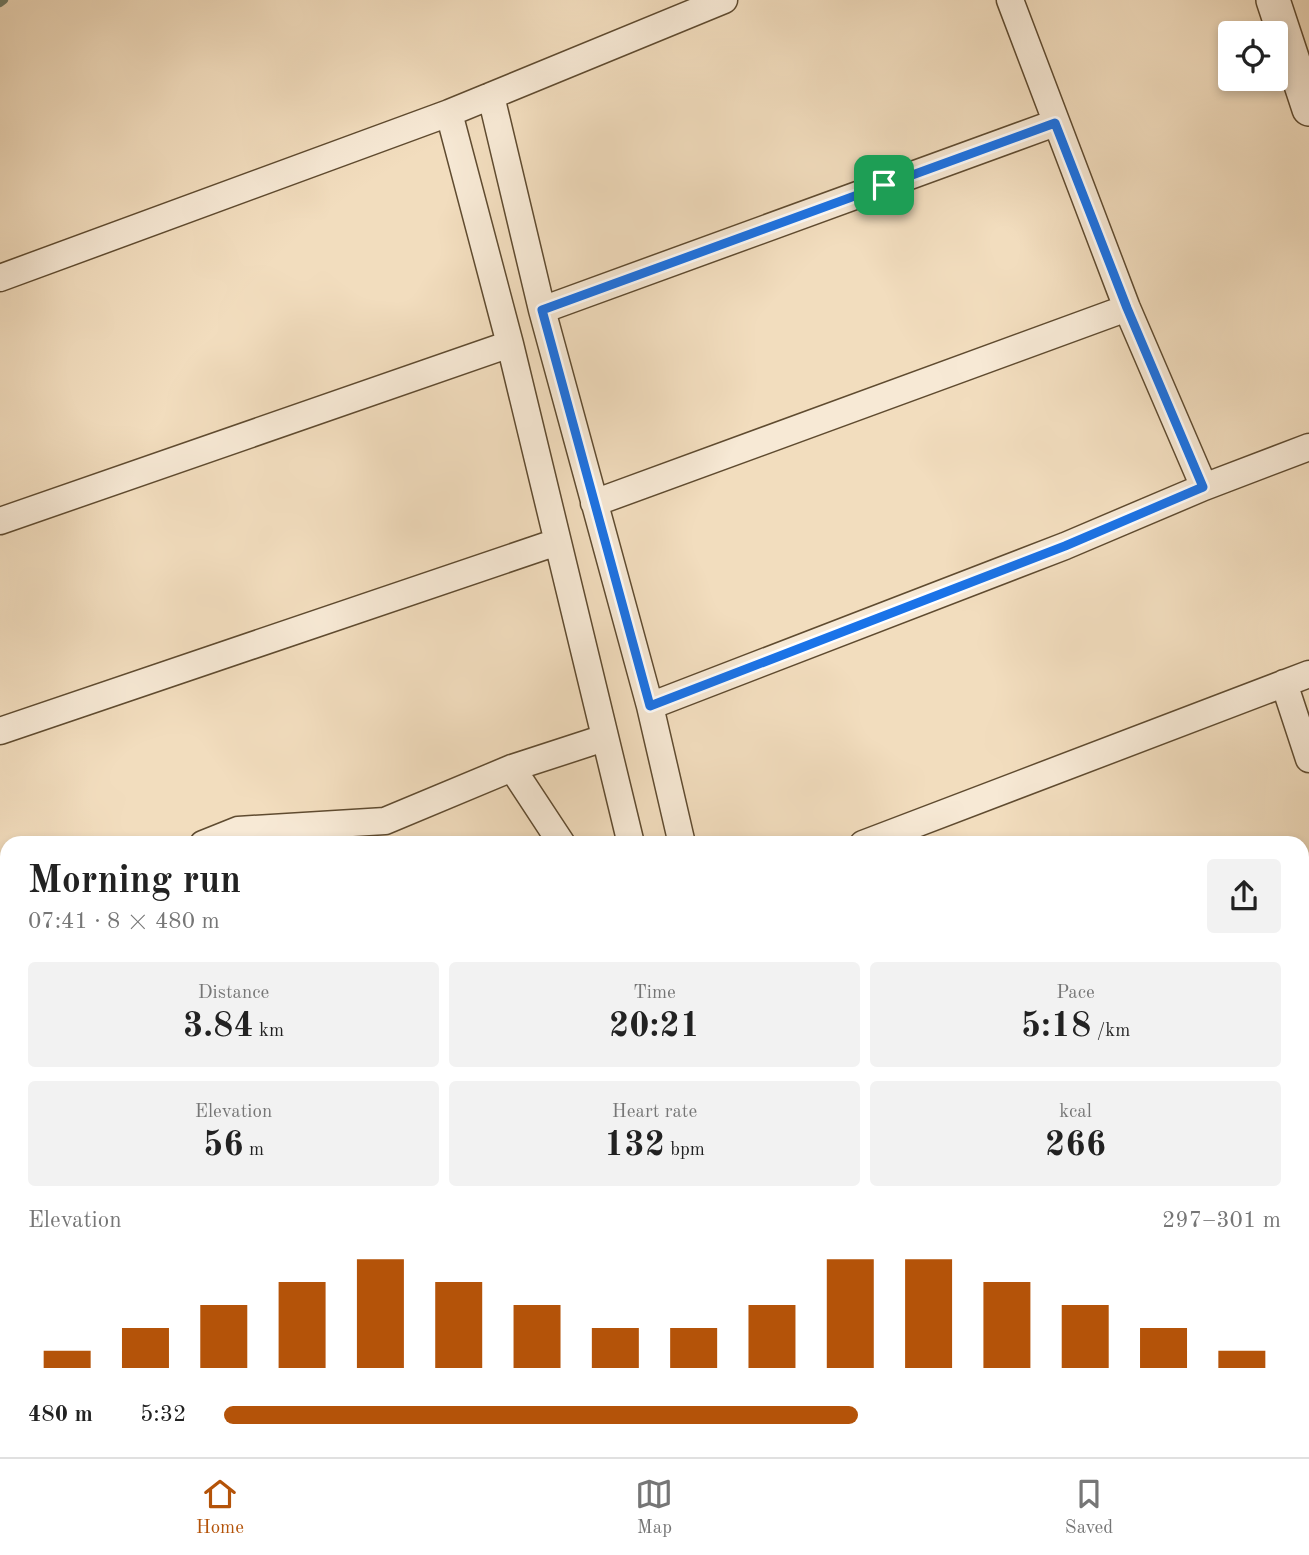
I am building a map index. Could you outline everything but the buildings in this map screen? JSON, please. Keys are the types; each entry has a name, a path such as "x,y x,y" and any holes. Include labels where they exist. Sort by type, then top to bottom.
{"street":[{"path":"0,278 449,113 724,0"},
{"path":"1010,0 1127,308 1203,487"},
{"path":"1273,0 1308,105"},
{"path":"491,96 542,310 650,706 680,836"},
{"path":"449,113 510,344 629,836"},
{"path":"542,310 1055,123"},
{"path":"594,503 1127,308"},
{"path":"0,521 510,344"},
{"path":"650,706 1065,546 1203,487 1309,447"},
{"path":"0,731 557,542"},
{"path":"884,836 1309,674"},
{"path":"1284,683 1309,759"},
{"path":"365,836 385,821 512,768 604,738"},
{"path":"512,768 557,836"},
{"path":"223,836 238,830 385,821"}],"waterway":[{"path":"0,3 4,0"}],"route":[{"path":"1055,123 1127,308 1203,487 1065,546 650,706 542,310 884,185 1055,123"}]}
